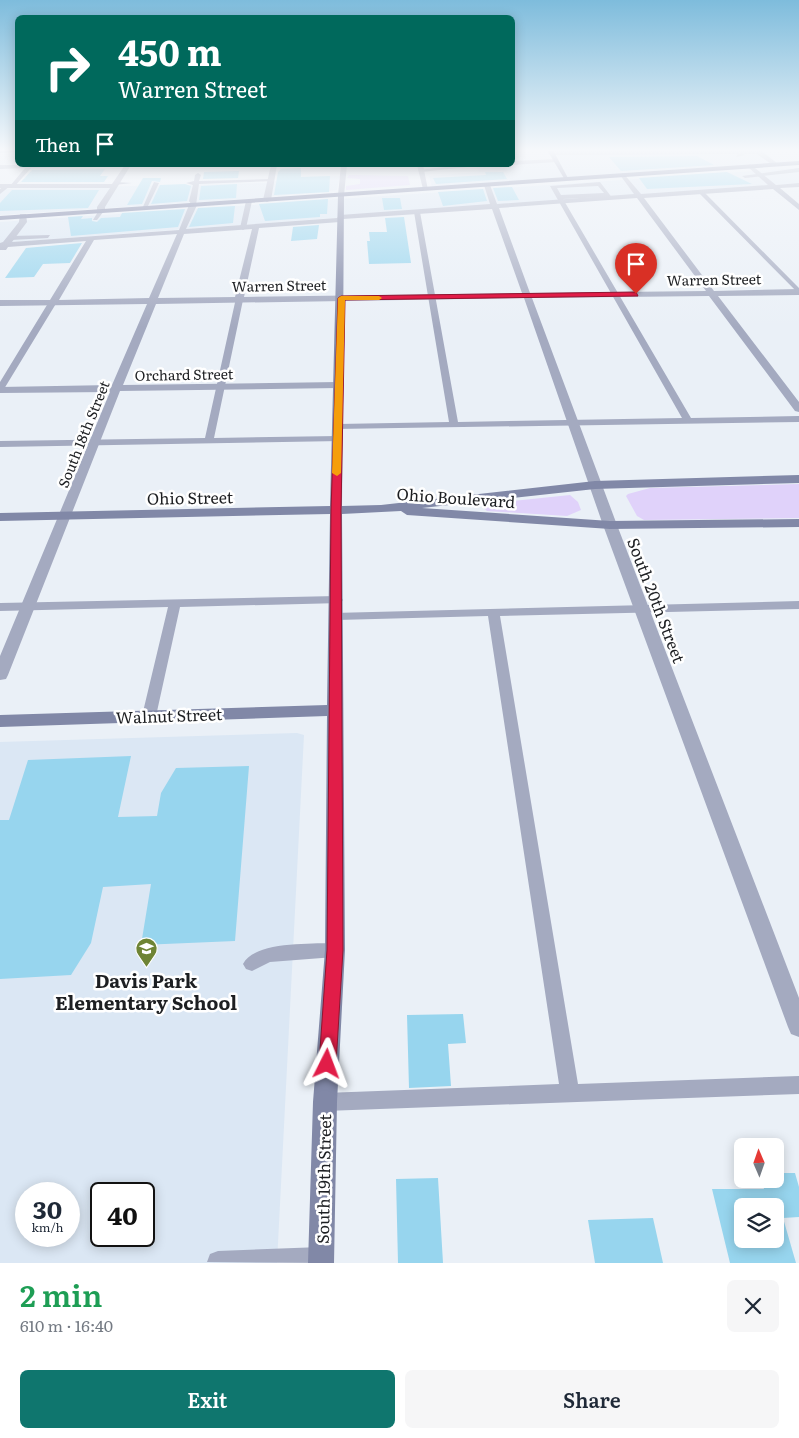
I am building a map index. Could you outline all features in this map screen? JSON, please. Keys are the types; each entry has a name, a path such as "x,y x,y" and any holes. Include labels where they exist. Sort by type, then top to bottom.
{"main road":[{"path":"0,218 131,209"}],"street":[{"name":"South 18th Street","path":"0,675 67,516 152,301 191,209"},
{"name":"South 19th Street","path":"321,1260 325,1102 335,950 336,510 341,298 340,209"},
{"path":"6,242 243,228 340,219 370,214 477,209"},
{"name":"South 20th Street","path":"495,209 595,485 799,1027"},
{"path":"649,209 799,409"},
{"path":"0,252 23,222 23,216"},
{"path":"239,300 256,227"},
{"path":"53,302 92,238"},
{"name":"Warren Street","path":"0,303 799,292"},
{"name":"Orchard Street","path":"0,390 338,385"},
{"name":"Ohio Boulevard","path":"381,509 595,485 799,479"},
{"name":"Ohio Boulevard","path":"381,509 610,525 799,523"},
{"name":"Ohio Street","path":"0,517 381,509"},
{"name":"Walnut Street","path":"0,721 337,710"}],"lane":[{"path":"243,228 247,209"},
{"path":"566,209 617,294 688,421"},
{"path":"718,209 799,292"},
{"path":"95,219 101,211"},
{"path":"417,212 454,425"},
{"path":"6,242 48,236"},
{"path":"209,441 239,300"},
{"path":"0,390 53,302"},
{"path":"338,427 799,419"},
{"path":"0,444 338,439"},
{"path":"0,607 337,600"},
{"path":"149,716 175,604"},
{"path":"337,616 642,609 797,608"},
{"path":"493,612 570,1094"},
{"path":"252,964 267,955 335,950"},
{"path":"325,1102 799,1085"},
{"path":"218,1262 321,1260"}],"shaded area":[{"path":"0,209 92,209 0,215"},
{"path":"193,209 454,209 0,243 0,222"},
{"path":"799,484 799,518 644,520 637,516 626,496 650,488"},
{"path":"570,495 578,502 581,510 567,516 487,511 482,506 485,504"},
{"name":"Davis Park Elementary School","path":"297,733 304,735 277,1263 0,1263 0,742"}],"building":[{"path":"0,209 60,209 0,211"},
{"path":"185,209 178,227 71,236 68,217 83,216 81,219 92,218 92,221 97,222 101,218 120,217 122,213"},
{"path":"198,209 235,209 233,223 189,227"},
{"path":"261,209 327,209 327,214 320,214 320,217 265,221"},
{"path":"404,217 411,263 369,264 367,241 370,241 369,232 387,232 385,218"},
{"path":"319,225 317,239 291,241 293,227"},
{"path":"82,243 70,263 43,264 34,277 5,278 26,248"},
{"path":"131,756 118,817 157,816 161,793 176,768 249,766 235,941 141,945 151,884 103,887 91,943 71,975 0,979 0,820 9,820 28,760"},
{"path":"463,1014 466,1043 448,1044 451,1086 409,1088 407,1015"},
{"path":"784,1173 795,1173 799,1187 799,1217 784,1218 784,1198 734,1198 734,1248 784,1248 784,1221 796,1263 730,1263 712,1189 784,1188"},
{"path":"438,1178 443,1263 398,1263 396,1179"},
{"path":"653,1218 663,1263 595,1263 588,1220"}],"slow traffic":[{"path":"337,473 341,298 379,298"}],"place":[{"name":"Davis Park Elementary School","path":"146,968"}],"route":[{"path":"327,1064 335,950 336,510 341,298 636,294"}]}
